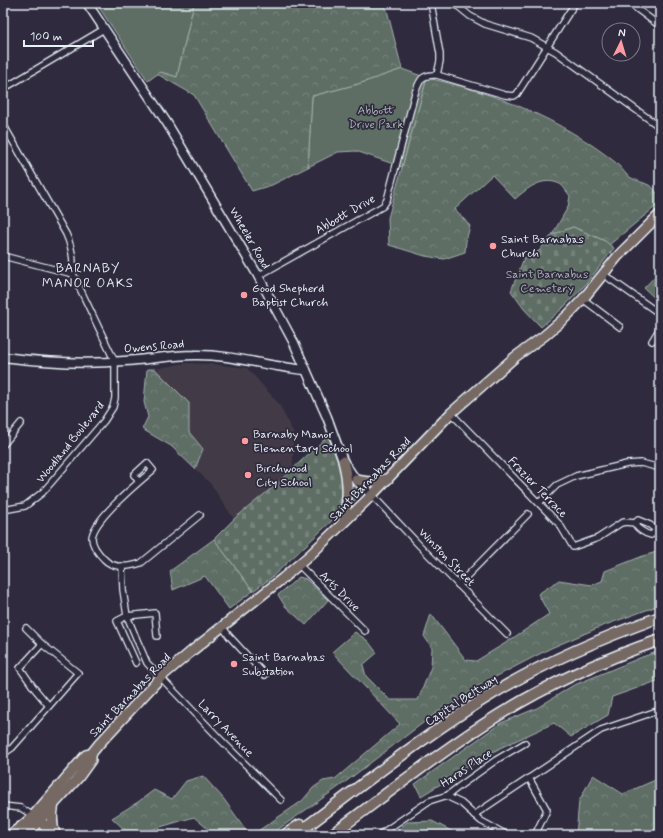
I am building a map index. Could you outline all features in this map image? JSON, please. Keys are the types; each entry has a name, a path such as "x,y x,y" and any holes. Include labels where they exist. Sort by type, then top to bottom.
{"highway":[{"name":"Capital Beltway","path":"295,835 396,760 474,705 529,673 600,639 660,617"},
{"path":"331,835 460,740 509,709 580,671 660,640"},
{"path":"285,835 396,760"},
{"path":"53,806 52,825 55,835"},
{"path":"37,818 55,835"},
{"path":"12,835 25,830"}],"main road":[{"name":"Wheeler Road","path":"87,3 182,148 258,276 287,330 306,370 327,417 343,461 356,480 372,495"},
{"name":"Saint Barnabas Road","path":"25,830 37,818 86,755 91,754 158,674 222,626 298,565 372,495 451,413 515,357 544,336 583,299 618,256 660,214"},
{"name":"Owens Road","path":"3,357 49,362 86,363 211,355 306,370"},
{"path":"343,461 347,479 348,504 343,523"},
{"path":"356,480 374,482 388,478"},
{"name":"Saint Barnabas Road","path":"37,818 53,806 69,789 91,760 91,754"}],"street":[{"path":"431,3 440,54 437,75 505,95 514,96 518,94 575,3"},
{"path":"454,3 470,16 485,24 531,38 548,48 579,68 660,127"},
{"path":"629,3 660,26"},
{"path":"3,88 104,29"},
{"name":"Abbott Drive","path":"258,276 383,206 386,200 415,93 424,76 428,74 437,75"},
{"name":"Woodland Boulevard","path":"3,124 66,234 72,249 74,264 73,274 115,362 115,398 113,408 104,421 43,492 25,506 3,510"},
{"path":"3,256 73,274"},
{"path":"603,274 660,314"},
{"path":"583,299 620,327"},
{"path":"652,341 660,328"},
{"name":"Frazier Terrace","path":"451,413 560,525 573,547 598,538 621,523 635,523"},
{"path":"3,445 21,423"},
{"path":"139,482 134,475 147,463 153,470 107,513 99,522 93,534 92,539 95,548 103,558 113,565 130,566 141,563 200,515"},
{"path":"539,503 554,487 576,476 626,464 642,463 660,468"},
{"name":"Winston Street","path":"372,495 507,634"},
{"path":"458,585 528,514"},
{"name":"Arts Drive","path":"298,565 365,631"},
{"name":"Larry Avenue","path":"122,566 123,590 128,616 144,656 151,668 281,800"},
{"path":"136,663 117,621 128,616 155,613 157,636"},
{"path":"222,626 229,636 265,675"},
{"path":"3,754 12,748 78,673 42,644 26,628"},
{"path":"42,644 20,668 49,706"},
{"path":"474,815 601,730 660,710"},
{"name":"Haras Place","path":"379,835 429,800 446,796 496,760 525,743"},
{"path":"528,778 547,810 535,835"},
{"path":"446,796 461,803 481,821 507,835"},
{"path":"3,806 20,808 37,818"}],"shaded area":[{"name":"Barnaby Manor Elementary School","path":"186,363 247,368 279,404 293,432 293,468 273,487 234,519 210,483 195,469 203,449 189,432 189,403 155,369"}],"green space":[{"path":"96,3 194,3 177,77 160,72 148,81"},
{"path":"194,3 383,3 387,10 402,69 358,84 312,96 308,167 272,185 252,191 194,95 157,74 160,72 177,77"},
{"name":"Abbott Drive Park","path":"402,69 427,78 402,167 356,151 338,152 308,167 312,96 358,84"},
{"path":"427,78 502,99 549,120 594,147 615,162 630,177 652,187 660,196 660,203 609,245 605,241 573,227 552,235 568,207 570,196 560,184 547,181 541,182 530,187 515,199 492,175 455,209 470,226 465,252 444,259 425,256 389,245 388,218"},
{"name":"Saint Barnabus Cemetery","path":"573,227 605,241 614,248 586,284 563,308 541,327 524,309 511,291 524,258 539,251 552,235"},
{"path":"660,271 660,303 644,288"},
{"path":"147,369 155,369 189,403 189,432 203,449 195,469 171,446 142,429 148,417 144,402"},
{"path":"328,436 343,484 343,503 340,513 271,578 253,591 214,539 234,519 273,487"},
{"path":"349,477 363,492 352,503 351,503"},
{"path":"214,539 253,591 229,609 205,576 173,590 170,571"},
{"path":"660,551 660,605 600,627 551,648 478,686 446,710 440,710 340,786 270,835 252,835 302,801 313,788 323,781 335,779 400,724 332,652 355,632 368,641 377,653 363,665 366,676 390,700 418,700 431,667 432,648 424,636 431,614 466,660 476,661 549,614 538,594 559,580 592,585 602,581 605,571"},
{"path":"299,577 306,579 328,600 306,625 285,606 278,595"},
{"path":"660,651 660,680 612,697 608,715 571,737 554,723 500,748 421,796 415,784 501,723 537,708 572,686"},
{"path":"593,775 623,794 660,778 660,835 576,835 579,801"},
{"path":"203,776 223,798 246,830 252,835 213,835 194,817 147,831 126,831 112,818 154,790 172,799 186,781"},
{"path":"432,821 459,835 392,835 407,822"}],"place":[{"name":"Saint Barnabas Church","path":"493,246"},
{"name":"Good Shepherd Baptist Church","path":"244,295"},
{"name":"Barnaby Manor Elementary School","path":"245,441"},
{"name":"Birchwood City School","path":"248,475"},
{"name":"Saint Barnabas Substation","path":"234,664"}],"district":[{"name":"BARNABY MANOR OAKS","path":"88,274"}]}
